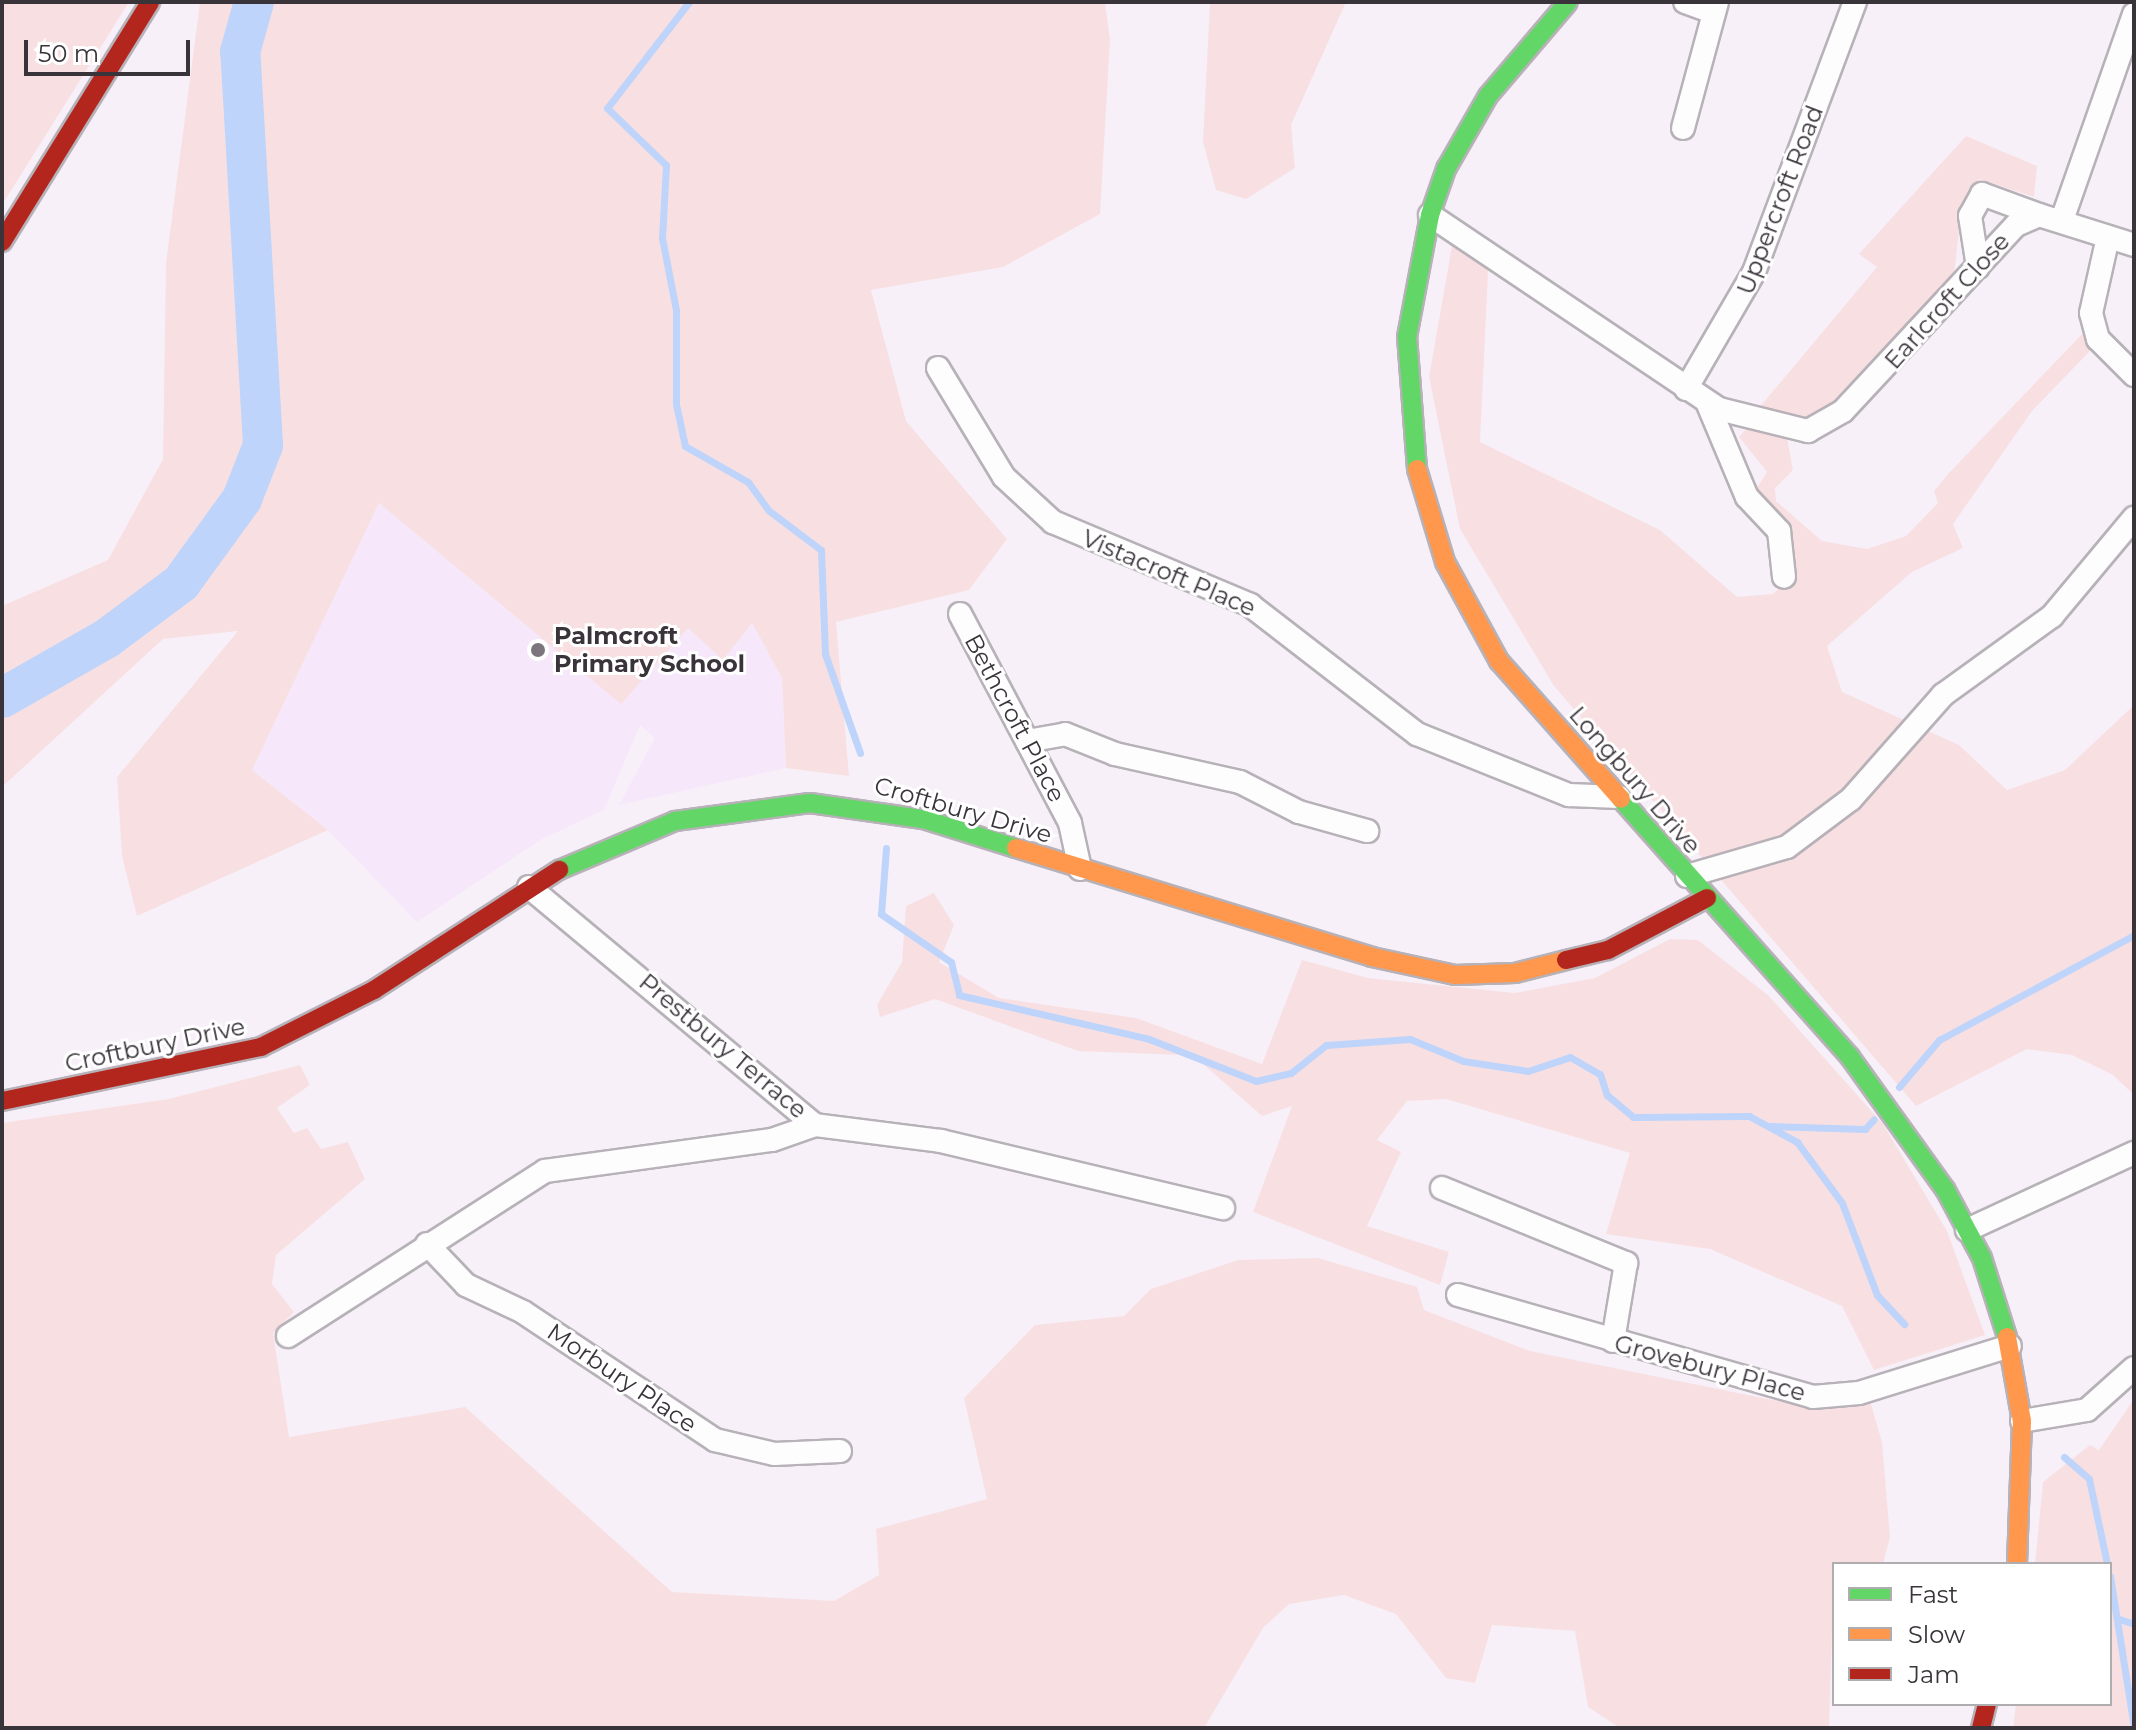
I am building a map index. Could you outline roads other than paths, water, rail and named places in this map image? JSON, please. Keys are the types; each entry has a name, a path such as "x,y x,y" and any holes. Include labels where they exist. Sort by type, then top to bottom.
{"street":[{"path":"2,242 150,2"},
{"name":"Longbury Drive","path":"1568,2 1488,96 1446,169 1430,215 1414,276 1406,366 1409,435 1423,498 1445,562 1499,661 1850,1057 1926,1158 1967,1230 2010,1346 2022,1421 2017,1562"},
{"path":"1683,128 1715,7 1685,2"},
{"name":"Uppercroft Road","path":"1686,389 1749,284 1855,2"},
{"path":"2062,220 2134,14"},
{"path":"1978,267 1970,216 1982,194 2134,245"},
{"path":"1430,215 1707,402 1747,497 1779,531 1784,577"},
{"name":"Earlcroft Close","path":"1707,402 1747,420 1808,431 1843,411 2016,225 2039,215"},
{"path":"2108,237 2091,313 2098,339 2134,375"},
{"name":"Vistacroft Place","path":"938,368 1004,477 1053,522 1250,605 1417,734 1569,795 1619,797"},
{"path":"1687,876 1787,847 1851,799 1943,695 2052,616 2134,518"},
{"name":"Bethcroft Place","path":"960,614 1070,823 1080,869"},
{"path":"1027,741 1065,734 1115,754 1240,782 1299,812 1367,831"},
{"name":"Croftbury Drive","path":"2,1101 261,1047 374,990 574,860 675,821 810,803 923,819 1080,869 1455,975 1515,973 1608,950 1707,898"},
{"name":"Prestbury Terrace","path":"529,887 815,1125 941,1141 1223,1208"},
{"path":"288,1336 521,1183 573,1162 772,1140 815,1125"},
{"path":"1967,1230 2134,1153"},
{"path":"1442,1188 1626,1263 1613,1341"},
{"name":"Morbury Place","path":"427,1244 466,1285 523,1312 715,1440 774,1454 840,1451"},
{"name":"Grovebury Place","path":"1458,1295 1780,1391 1834,1397 2010,1346"},
{"path":"2022,1421 2087,1410 2134,1368"},
{"path":"1981,1728 1986,1706"}],"waterway":[{"path":"2,698 106,639 181,583 242,499 263,445 240,52 254,2"},
{"path":"689,2 607,108 666,165 662,238 676,310 676,404 685,446 748,482 768,510 821,550 825,654 860,753"},
{"path":"886,848 881,914 951,962 959,995 1149,1039 1256,1081 1291,1073 1326,1045 1410,1039 1463,1061 1528,1071 1570,1057 1600,1074 1607,1095 1633,1117 1749,1116 1797,1142 1842,1203 1877,1295 1904,1324"},
{"path":"1899,1087 1939,1040 2134,935"},
{"path":"1769,1126 1865,1129 1874,1119"},
{"path":"2064,1457 2089,1479 2107,1562"},
{"path":"2112,1589 2134,1728"},
{"path":"2119,1619 2134,1624"}],"place":[{"name":"Palmcroft Primary School","path":"538,650"}]}
